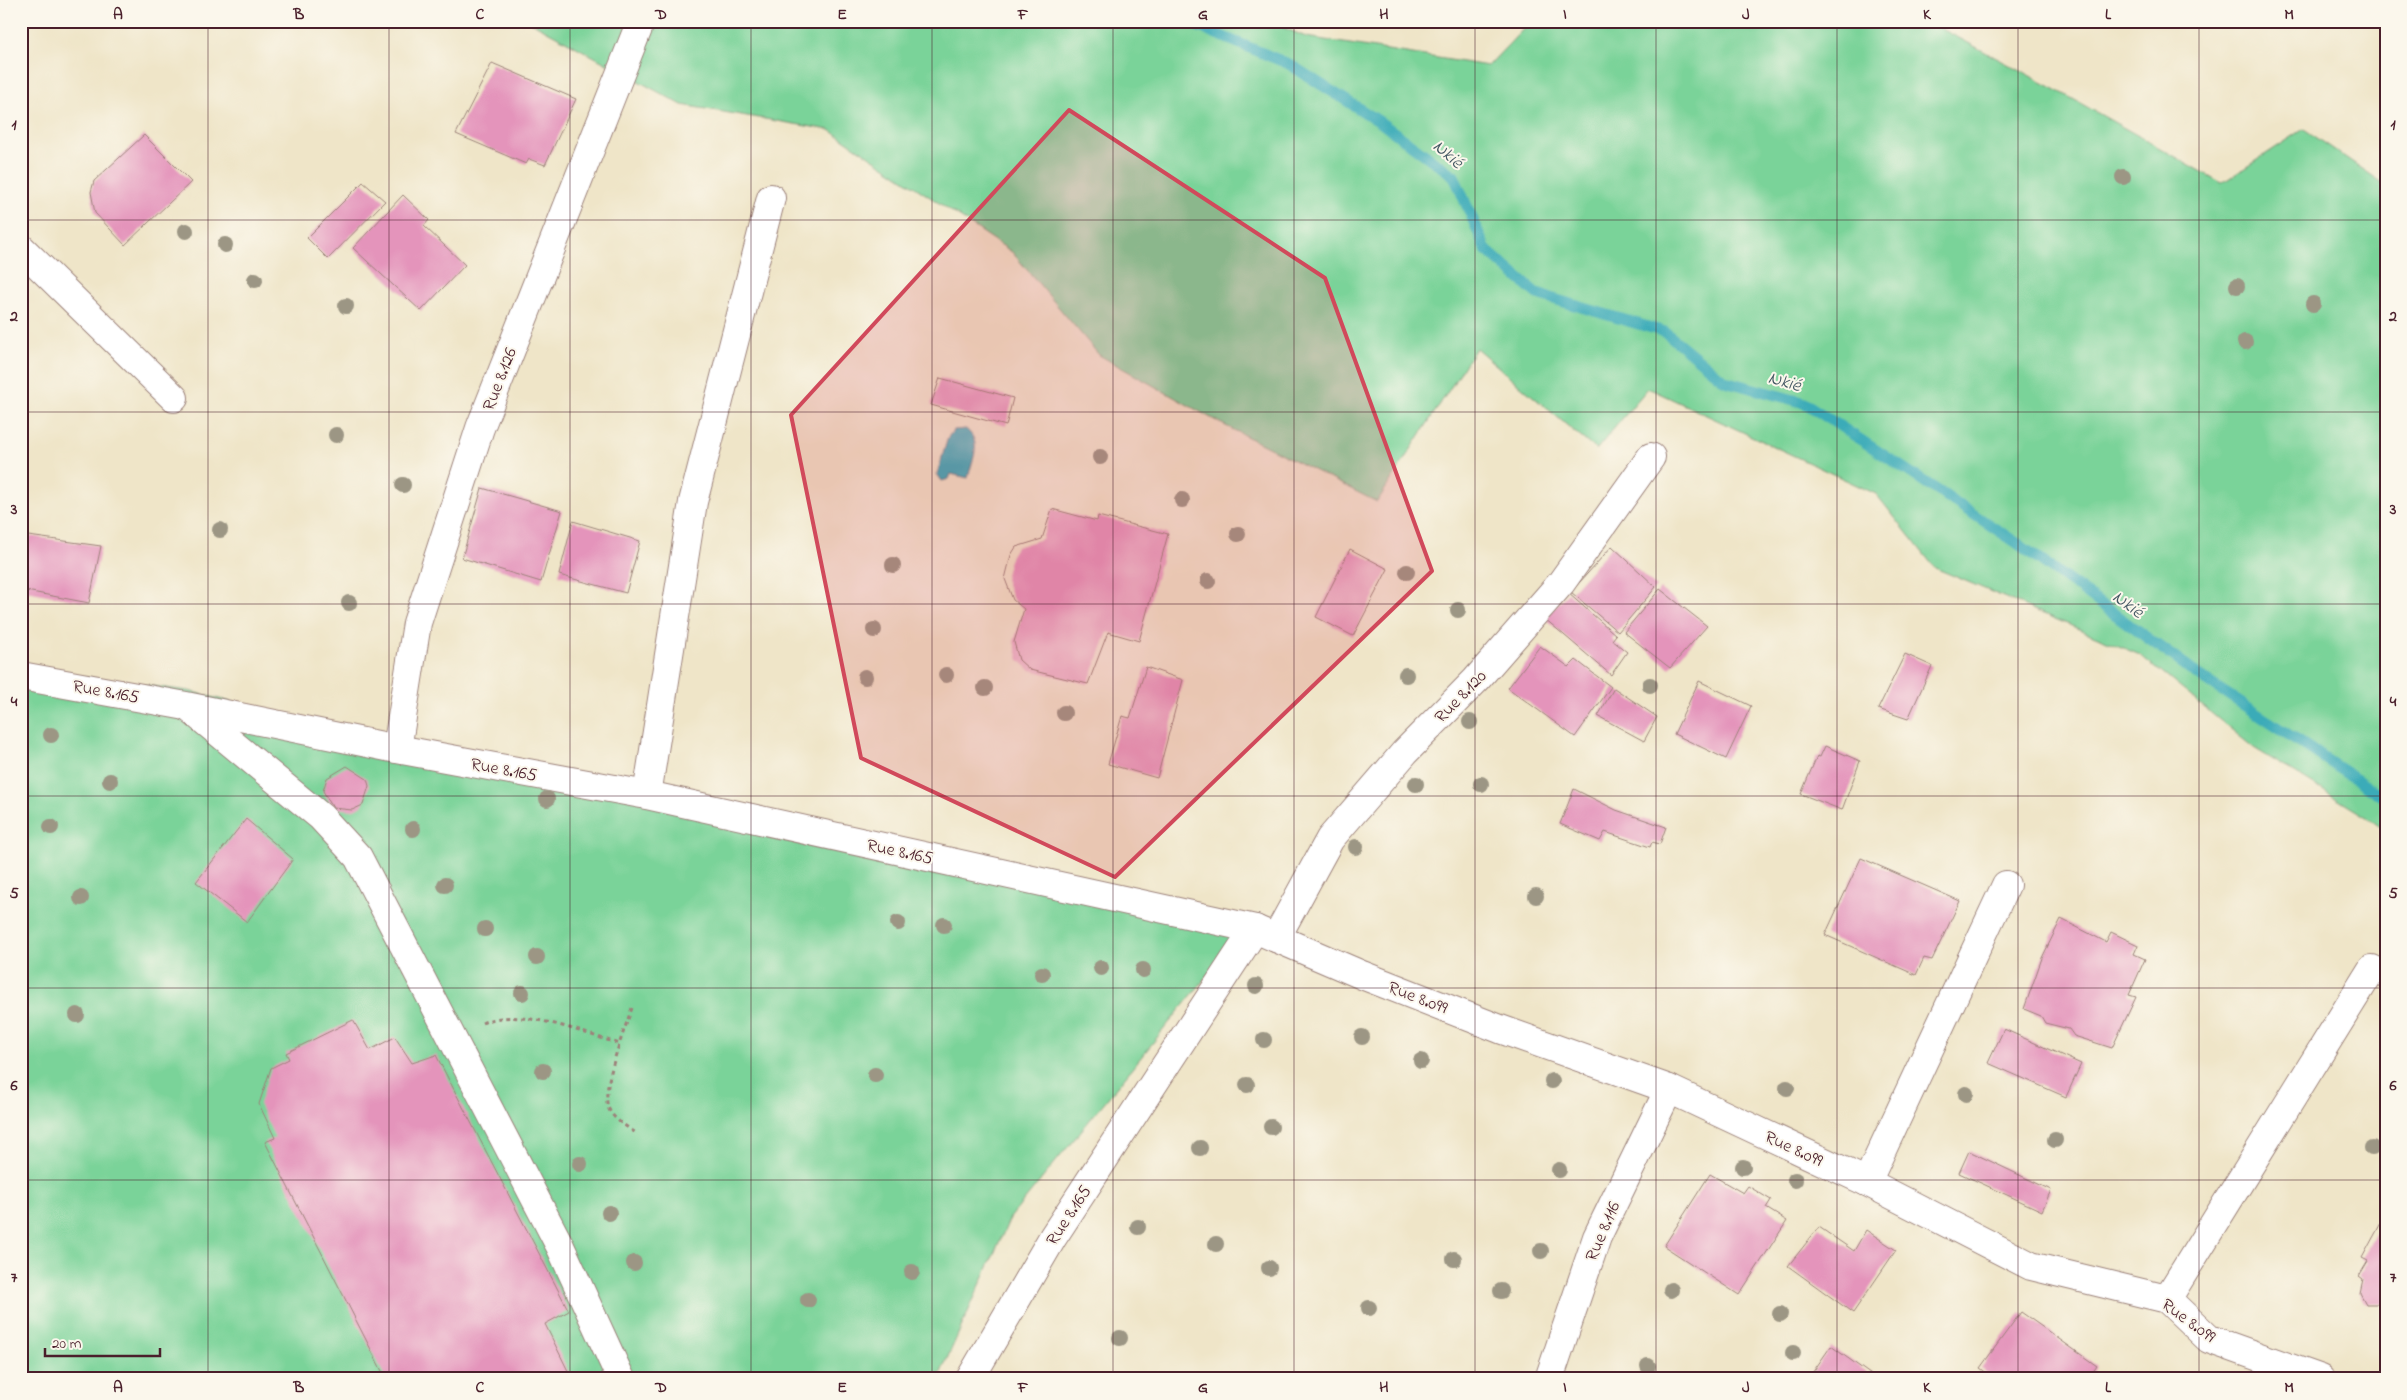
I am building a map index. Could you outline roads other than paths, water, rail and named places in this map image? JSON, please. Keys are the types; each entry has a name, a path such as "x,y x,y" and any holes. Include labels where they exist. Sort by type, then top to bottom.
{"street":[{"name":"Rue 8.126","path":"397,749 417,623 480,428 641,21"},
{"path":"647,794 693,502 772,198"},
{"path":"21,248 174,398"},
{"name":"Rue 8.120","path":"1266,934 1330,839 1405,752 1476,680 1561,583 1651,457"},
{"name":"Rue 8.165","path":"21,676 186,706 397,749 647,794 1266,934 1053,1237 970,1379"},
{"path":"186,706 321,818 358,857 560,1246 613,1374"},
{"path":"1867,1182 2006,885"},
{"name":"Rue 8.099","path":"1266,934 1491,1026 1669,1089 1867,1182 2031,1266 2167,1299 2209,1338 2321,1379"},
{"path":"2167,1299 2372,969"},
{"name":"Rue 8.116","path":"1549,1379 1598,1237 1669,1089"}],"water":[{"path":"966,429 971,434 975,446 974,458 968,478 951,474 949,479 942,481 937,474 948,437 954,430"}],"waterway":[{"name":"Nkié","path":"1185,21 1289,64 1380,122 1454,176 1486,250 1537,294 1665,332 1725,381 1805,403 2017,543 2201,677 2386,799"}]}
